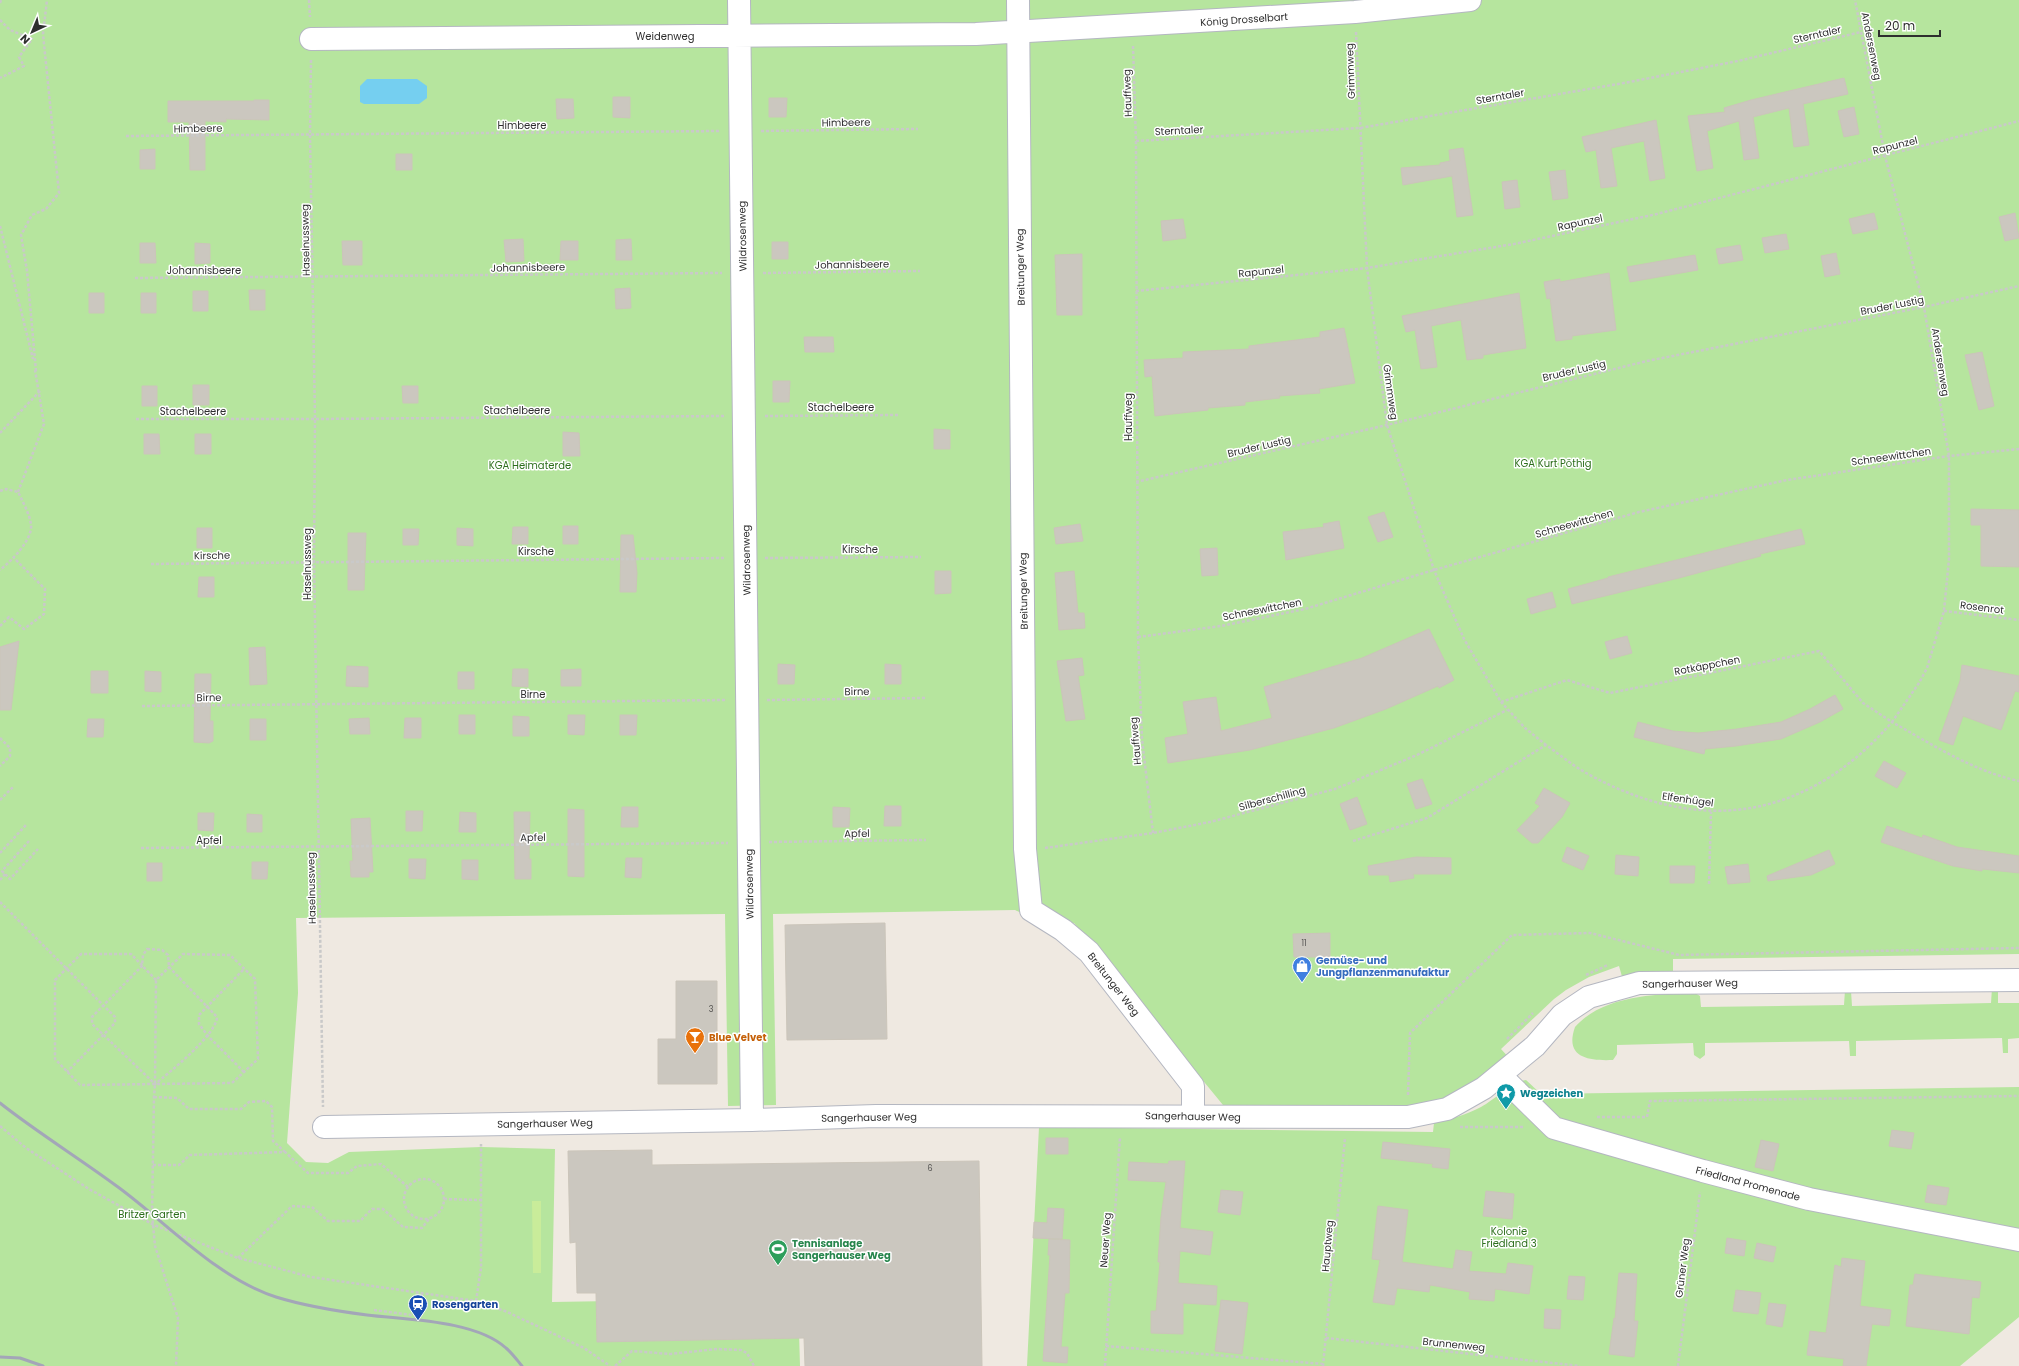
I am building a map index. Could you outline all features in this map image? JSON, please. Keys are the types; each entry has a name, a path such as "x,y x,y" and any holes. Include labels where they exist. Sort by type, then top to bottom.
{"street":[{"name":"Wildrosenweg","path":"739,0 752,1120"},
{"name":"Breitunger Weg","path":"1018,0 1026,849 1031,910 1063,930 1089,952 1193,1086 1193,1116"},
{"name":"König Drosselbart","path":"1018,32 1355,12 1470,0"},
{"name":"Weidenweg","path":"311,39 976,34 1018,32"},
{"name":"Sangerhauser Weg","path":"324,1127 752,1120 876,1116 1121,1115 1408,1117 1447,1109 1484,1088 1535,1046 1562,1015 1589,997 1639,983 2019,980"},
{"name":"Friedland Promenade","path":"1500,1075 1554,1128 1703,1172 1809,1199 2019,1240"}],"path":[{"path":"36,371 27,270 21,235 32,215 46,209 59,193 44,34 47,0"},
{"name":"Haselnussweg","path":"309,0 311,39 310,135 315,419 314,561 324,1127"},
{"name":"Andersenweg","path":"1855,0 1885,156 1924,307 1949,456 1949,559 1944,611 1927,668 1915,689 1892,722"},
{"name":"Grimmweg","path":"1355,12 1367,268 1387,425 1434,570 1464,640 1500,702 1546,745"},
{"path":"0,20 10,30 32,39 19,58 24,66 0,78"},
{"name":"Hauffweg","path":"1133,26 1136,141 1136,482 1138,637 1142,738 1154,833"},
{"name":"Sterntaler","path":"1136,141 1360,128 1624,84 1738,61 1861,32"},
{"name":"Rapunzel","path":"1136,291 1367,268 1514,244 1657,214 2019,121"},
{"name":"Himbeere","path":"126,136 918,129"},
{"path":"0,226 36,371 44,424 18,492 27,510 31,526 22,548 14,558 0,570"},
{"name":"Johannisbeere","path":"135,278 313,278 920,271"},
{"name":"Bruder Lustig","path":"1136,482 1387,425 1647,361 1924,307 2019,286"},
{"path":"0,433 40,391"},
{"name":"Stachelbeere","path":"136,419 898,414"},
{"name":"Schneewittchen","path":"1138,637 1221,626 1305,609 1434,570 1639,512 1748,488 1786,480 1949,456 2019,449"},
{"path":"0,491 6,489 18,492"},
{"name":"Kirsche","path":"151,564 314,561 921,557"},
{"path":"0,626 10,617 24,629 44,614 45,589 14,558"},
{"name":"Rosenrot","path":"1944,611 2019,620"},
{"name":"Rotkäppchen","path":"1500,702 1567,680 1610,693 1819,651 1863,703 1892,722"},
{"name":"Birne","path":"142,706 316,703 925,698"},
{"name":"Silberschilling","path":"1026,849 1052,848 1154,833 1248,813 1335,788 1417,755 1507,710"},
{"path":"1892,722 1947,753 1999,777 2019,781"},
{"name":"Elfenhügel","path":"1546,745 1587,774 1631,794 1654,802 1711,812 1769,805 1817,784 1869,747 1892,722"},
{"path":"0,738 10,748 10,756 0,766"},
{"path":"1353,841 1427,818 1546,745"},
{"path":"0,800 13,787"},
{"path":"1709,884 1711,812"},
{"path":"0,853 26,825"},
{"name":"Apfel","path":"141,848 926,840"},
{"path":"29,841 2,871 10,879 38,849"},
{"path":"0,880 5,874"},
{"path":"0,902 115,1017 115,1023 67,1072"},
{"path":"147,949 162,950 168,955 169,967 217,1017 217,1024 208,1036 172,1071 154,1084 92,1024 92,1017 142,966 143,955 147,949"},
{"path":"156,980 130,954 80,954 55,980 55,1059 80,1085 154,1084 232,1083 258,1059 255,979 230,955 183,954 156,980 154,1084 152,1213 155,1246 178,1318 176,1366"},
{"path":"244,969 199,1015 199,1024 208,1036 244,1072"},
{"path":"1647,1117 1650,1101 2019,1096"},
{"path":"154,1097 177,1098 189,1109 241,1109 249,1102 266,1101 272,1107 273,1141 308,1173 348,1173 357,1166 381,1164 408,1187"},
{"name":"Neuer Weg","path":"1105,1366 1121,1115"},
{"path":"0,1126 26,1148 89,1189 154,1225 238,1258 311,1277 476,1301 505,1311 584,1348 610,1366"},
{"path":"1455,1128 1526,1126 1554,1128"},
{"name":"Hauptweg","path":"1323,1365 1346,1132"},
{"path":"476,1301 481,1268 481,1147"},
{"path":"153,1165 179,1165 190,1155 285,1152"},
{"name":"Grüner Weg","path":"1678,1366 1703,1172"},
{"path":"238,1258 292,1206 312,1207 328,1221 360,1221 372,1209 383,1209 403,1227 422,1228 429,1219 440,1211 444,1199 440,1186 429,1179 416,1180 408,1187 404,1196 406,1208 416,1217 429,1219"},
{"path":"444,1199 480,1200"},
{"path":"374,1310 419,1316 422,1294"},
{"name":"Brunnenweg","path":"1326,1338 1580,1366"},
{"path":"1106,1346 1323,1365"},
{"path":"615,1366 632,1351 670,1354 717,1349 741,1350 747,1352 754,1366"}],"green space":[{"path":"0,0 2019,0 2019,954 1673,959 1673,973 1623,980 1619,966 1589,977 1566,990 1554,999 1501,1049 1511,1060 1467,1093 1414,1106 1223,1105 1074,923 1039,921 1015,910 773,914 776,1105 728,1106 725,914 296,918 298,993 287,1143 306,1162 328,1163 349,1152 481,1147 555,1149 552,1302 798,1298 800,1366 0,1366"},
{"path":"1992,988 1998,988 1998,1003 2019,1003 2019,1038 2008,1039 2008,1053 2003,1053 2002,1038 1856,1041 1856,1056 1850,1056 1849,1041 1705,1043 1705,1055 1700,1059 1694,1055 1693,1043 1617,1045 1617,1054 1613,1060 1595,1060 1581,1056 1573,1045 1572,1037 1575,1027 1587,1016 1600,1008 1631,998 1664,994 1695,993 1700,996 1701,1007 1844,1005 1845,990 1851,991 1852,1006 1991,1003"},
{"name":"Kolonie Friedland 3","path":"1526,1080 1541,1094 2019,1087 2019,1317 1960,1366 1027,1366 1039,1127 1433,1132 1434,1123 1475,1110 1515,1084"},
{"path":"532,1201 541,1201 541,1273 533,1273"}],"water":[{"path":"367,79 417,79 427,86 427,98 419,104 364,104 360,102 360,86"}],"building":[{"path":"1844,78 1848,94 1803,104 1809,145 1794,147 1789,108 1753,117 1759,158 1744,160 1739,121 1707,131 1713,168 1697,171 1688,116 1725,112 1724,108 1751,100"},
{"path":"613,97 630,97 630,118 613,117"},
{"path":"769,98 787,98 786,117 769,117"},
{"path":"556,99 573,99 574,118 557,119"},
{"path":"269,100 269,120 226,119 226,122 205,121 205,170 190,170 189,122 168,122 168,101"},
{"path":"1854,107 1859,134 1844,137 1838,111"},
{"path":"1656,120 1665,178 1650,181 1644,141 1611,148 1617,186 1601,188 1596,150 1586,152 1582,137"},
{"path":"1463,148 1473,215 1457,217 1452,176 1403,185 1401,168 1440,165 1440,163 1450,161 1449,150"},
{"path":"155,149 155,169 140,169 140,150"},
{"path":"396,154 412,154 412,170 396,170"},
{"path":"1565,170 1568,198 1553,200 1549,172"},
{"path":"1517,180 1520,207 1505,209 1502,182"},
{"path":"1874,213 1878,229 1853,234 1849,219"},
{"path":"2015,213 2019,238 2005,241 1999,217"},
{"path":"1183,219 1186,238 1163,241 1161,221"},
{"path":"1786,234 1789,249 1765,253 1762,238"},
{"path":"523,239 524,261 506,262 504,240"},
{"path":"631,239 632,260 616,260 616,240"},
{"path":"342,241 362,241 362,265 343,265"},
{"path":"561,241 578,241 578,260 560,260"},
{"path":"772,242 788,242 788,259 772,259"},
{"path":"140,243 155,243 156,263 140,263"},
{"path":"195,243 210,244 210,263 195,264"},
{"path":"1740,245 1743,260 1719,264 1716,249"},
{"path":"1836,253 1840,274 1825,277 1821,256"},
{"path":"1082,254 1082,315 1057,315 1055,255"},
{"path":"1695,255 1698,270 1630,282 1627,267"},
{"path":"1609,273 1616,330 1572,336 1572,339 1556,341 1550,298 1547,299 1544,282 1560,279 1560,282"},
{"path":"630,288 631,308 616,309 615,289"},
{"path":"249,290 265,290 265,310 250,310"},
{"path":"193,291 208,291 208,311 193,311"},
{"path":"89,293 104,293 104,313 89,313"},
{"path":"141,293 156,293 156,313 141,313"},
{"path":"1519,293 1526,348 1483,355 1483,358 1467,360 1461,320 1431,326 1437,367 1421,369 1415,330 1406,332 1402,316"},
{"path":"1344,328 1355,383 1319,389 1320,393 1279,396 1280,398 1245,402 1245,405 1208,408 1208,410 1155,416 1152,376 1145,377 1144,360 1183,358 1183,352 1249,349 1249,346 1320,337 1320,332"},
{"path":"804,337 833,337 834,352 805,352"},
{"path":"1982,352 1994,406 1979,410 1965,355"},
{"path":"773,381 790,381 789,402 773,402"},
{"path":"193,385 209,385 209,405 193,405"},
{"path":"142,386 157,386 157,406 142,406"},
{"path":"402,386 418,386 418,403 403,403"},
{"path":"934,429 950,430 950,449 934,449"},
{"path":"563,432 579,433 580,456 563,456"},
{"path":"144,434 159,434 160,454 144,454"},
{"path":"195,434 211,434 211,454 195,454"},
{"path":"1971,509 2019,510 2019,567 1981,566 1981,525 1971,525"},
{"path":"1384,512 1393,537 1378,542 1368,517"},
{"path":"1339,521 1344,548 1286,560 1283,532 1324,527 1323,524"},
{"path":"1080,524 1083,541 1056,544 1054,528"},
{"path":"563,526 578,526 578,544 563,544"},
{"path":"513,527 528,527 528,544 512,544"},
{"path":"197,528 212,528 212,548 197,548"},
{"path":"457,528 473,529 473,546 457,545"},
{"path":"403,529 419,529 418,545 403,545"},
{"path":"1801,529 1805,544 1760,554 1761,556 1679,578 1572,604 1568,589 1608,577"},
{"path":"348,533 366,533 364,590 348,590"},
{"path":"621,535 633,535 637,573 636,592 620,592"},
{"path":"1217,548 1218,575 1202,576 1200,549"},
{"path":"935,571 951,571 951,593 935,594"},
{"path":"1074,571 1078,613 1084,613 1085,628 1059,630 1055,573"},
{"path":"199,577 214,577 214,597 198,597"},
{"path":"1552,592 1556,607 1531,614 1527,599"},
{"path":"1429,629 1454,680 1439,688 1438,686 1386,709 1334,728 1250,750 1168,763 1165,738 1188,734 1183,702 1216,697 1221,731 1272,718 1264,687 1362,658"},
{"path":"1627,636 1632,653 1610,659 1605,642"},
{"path":"19,641 11,710 0,710 0,647"},
{"path":"265,647 267,684 250,685 249,648"},
{"path":"1082,658 1084,675 1078,676 1085,719 1066,721 1057,661"},
{"path":"778,664 795,665 794,684 778,684"},
{"path":"885,664 901,665 901,684 885,684"},
{"path":"1962,665 2019,676 2019,692 2015,691 2001,730 1963,716 1953,745 1939,740 1960,681"},
{"path":"347,666 368,667 368,687 346,686"},
{"path":"513,669 528,669 528,687 512,686"},
{"path":"581,669 581,686 561,686 561,670"},
{"path":"91,671 108,671 108,693 91,693"},
{"path":"145,671 161,672 161,692 145,691"},
{"path":"458,672 474,672 474,689 458,689"},
{"path":"195,674 211,674 210,721 213,721 213,741 209,743 194,742"},
{"path":"1835,695 1843,709 1820,722 1781,739 1705,749 1704,754 1634,737 1638,722 1673,731 1698,733 1781,722 1810,709"},
{"path":"459,715 475,715 475,734 459,734"},
{"path":"568,715 585,715 584,735 568,734"},
{"path":"620,715 637,715 636,735 620,735"},
{"path":"513,716 529,717 529,736 513,736"},
{"path":"369,718 370,734 350,734 349,719"},
{"path":"405,718 421,718 421,738 404,738"},
{"path":"88,719 104,719 103,737 87,737"},
{"path":"250,719 266,719 266,740 250,740"},
{"path":"1884,761 1906,773 1897,788 1875,776"},
{"path":"1422,779 1432,804 1416,809 1407,784"},
{"path":"1544,788 1570,803 1562,817 1538,843 1532,843 1517,830 1540,806 1535,803"},
{"path":"1357,797 1367,824 1350,830 1340,804"},
{"path":"885,806 901,806 901,826 884,826"},
{"path":"622,807 638,807 638,827 621,827"},
{"path":"833,807 850,808 849,827 833,827"},
{"path":"568,809 584,810 584,877 568,876"},
{"path":"406,811 423,811 422,831 406,831"},
{"path":"460,812 476,813 476,832 459,832"},
{"path":"514,812 530,812 529,859 531,859 531,879 515,879"},
{"path":"198,813 214,813 213,831 198,830"},
{"path":"247,814 262,815 262,832 247,832"},
{"path":"370,818 373,872 369,872 369,877 351,877 350,861 353,861 351,819"},
{"path":"1887,826 1922,838 1923,835 1957,847 2019,856 2019,873 1982,869 1982,871 1953,866 1881,842"},
{"path":"1567,847 1589,856 1583,870 1562,861"},
{"path":"1829,850 1835,864 1811,875 1768,881 1767,876"},
{"path":"1616,855 1639,857 1638,876 1615,874"},
{"path":"1416,857 1451,858 1451,874 1413,874 1414,878 1390,882 1389,875 1369,875 1368,866"},
{"path":"626,858 642,858 641,878 625,877"},
{"path":"409,859 426,859 425,879 409,878"},
{"path":"462,860 478,860 478,880 462,879"},
{"path":"252,862 268,862 267,879 252,879"},
{"path":"147,863 162,863 162,881 147,881"},
{"path":"1748,864 1750,882 1728,884 1725,867"},
{"path":"1670,866 1695,866 1694,883 1670,883"},
{"path":"885,923 887,1039 787,1040 785,925"},
{"path":"1330,933 1330,957 1294,957 1293,934"},
{"path":"676,981 717,981 717,1084 658,1084 658,1039 676,1039"},
{"path":"1892,1130 1914,1133 1911,1149 1889,1146"},
{"path":"1046,1138 1068,1138 1068,1154 1046,1154"},
{"path":"1761,1140 1779,1144 1773,1171 1755,1167"},
{"path":"1383,1142 1450,1149 1448,1169 1432,1167 1433,1164 1381,1158"},
{"name":"Tennisanlage Sangerhauser Weg","path":"652,1150 652,1165 979,1161 982,1366 805,1366 804,1338 597,1342 596,1293 577,1293 576,1242 570,1243 568,1151"},
{"path":"1169,1161 1185,1161 1180,1228 1213,1232 1210,1255 1180,1251 1178,1283 1217,1286 1216,1305 1183,1303 1183,1334 1151,1333 1151,1311 1156,1311 1160,1262 1158,1262 1161,1217 1166,1182 1128,1180 1129,1162 1168,1164"},
{"path":"1928,1185 1949,1188 1946,1205 1925,1202"},
{"path":"1221,1190 1243,1192 1240,1215 1218,1212"},
{"path":"1486,1191 1514,1194 1512,1219 1483,1216"},
{"path":"1378,1206 1408,1210 1402,1262 1453,1269 1456,1250 1472,1252 1469,1271 1506,1274 1508,1263 1533,1266 1529,1294 1495,1289 1494,1301 1469,1299 1470,1292 1430,1285 1429,1292 1397,1288 1394,1305 1373,1302 1380,1260 1372,1259"},
{"path":"1048,1208 1064,1209 1062,1239 1033,1238 1034,1222 1047,1223"},
{"path":"1727,1238 1746,1241 1744,1256 1725,1253"},
{"path":"1049,1239 1070,1240 1069,1293 1065,1293 1061,1347 1068,1347 1067,1363 1043,1361 1050,1255 1048,1255"},
{"path":"1757,1243 1776,1247 1773,1262 1754,1258"},
{"path":"1842,1258 1865,1261 1860,1306 1891,1310 1889,1326 1872,1324 1866,1366 1843,1366 1844,1359 1807,1355 1810,1331 1826,1333 1835,1265 1841,1267"},
{"path":"1619,1273 1637,1274 1634,1321 1638,1321 1634,1357 1609,1354 1614,1318 1615,1319"},
{"path":"1915,1274 1981,1282 1979,1298 1972,1297 1969,1334 1906,1326 1910,1285 1913,1285"},
{"path":"1569,1276 1585,1277 1583,1300 1567,1299"},
{"path":"1736,1290 1761,1293 1758,1314 1733,1311"},
{"path":"1221,1300 1248,1303 1242,1354 1215,1351"},
{"path":"1769,1303 1786,1305 1782,1327 1766,1324"},
{"path":"1545,1309 1561,1310 1560,1329 1544,1328"}],"railway":[{"path":"0,1103 118,1187 213,1263 233,1277 254,1288 276,1297 321,1308 440,1323 477,1332 493,1339 506,1348 522,1366"},
{"path":"0,1357 20,1358 43,1366"}],"place":[{"name":"Gemüse- und Jungpflanzenmanufaktur","path":"1302,983"},
{"name":"Blue Velvet","path":"695,1054"},
{"name":"Wegzeichen","path":"1506,1110"},
{"name":"Tennisanlage Sangerhauser Weg","path":"778,1266"},
{"name":"Rosengarten","path":"418,1321"}],"park label":[{"name":"KGA Kurt Pöthig","path":"1553,463"},
{"name":"KGA Heimaterde","path":"530,465"},
{"name":"Britzer Garten","path":"152,1214"}]}
